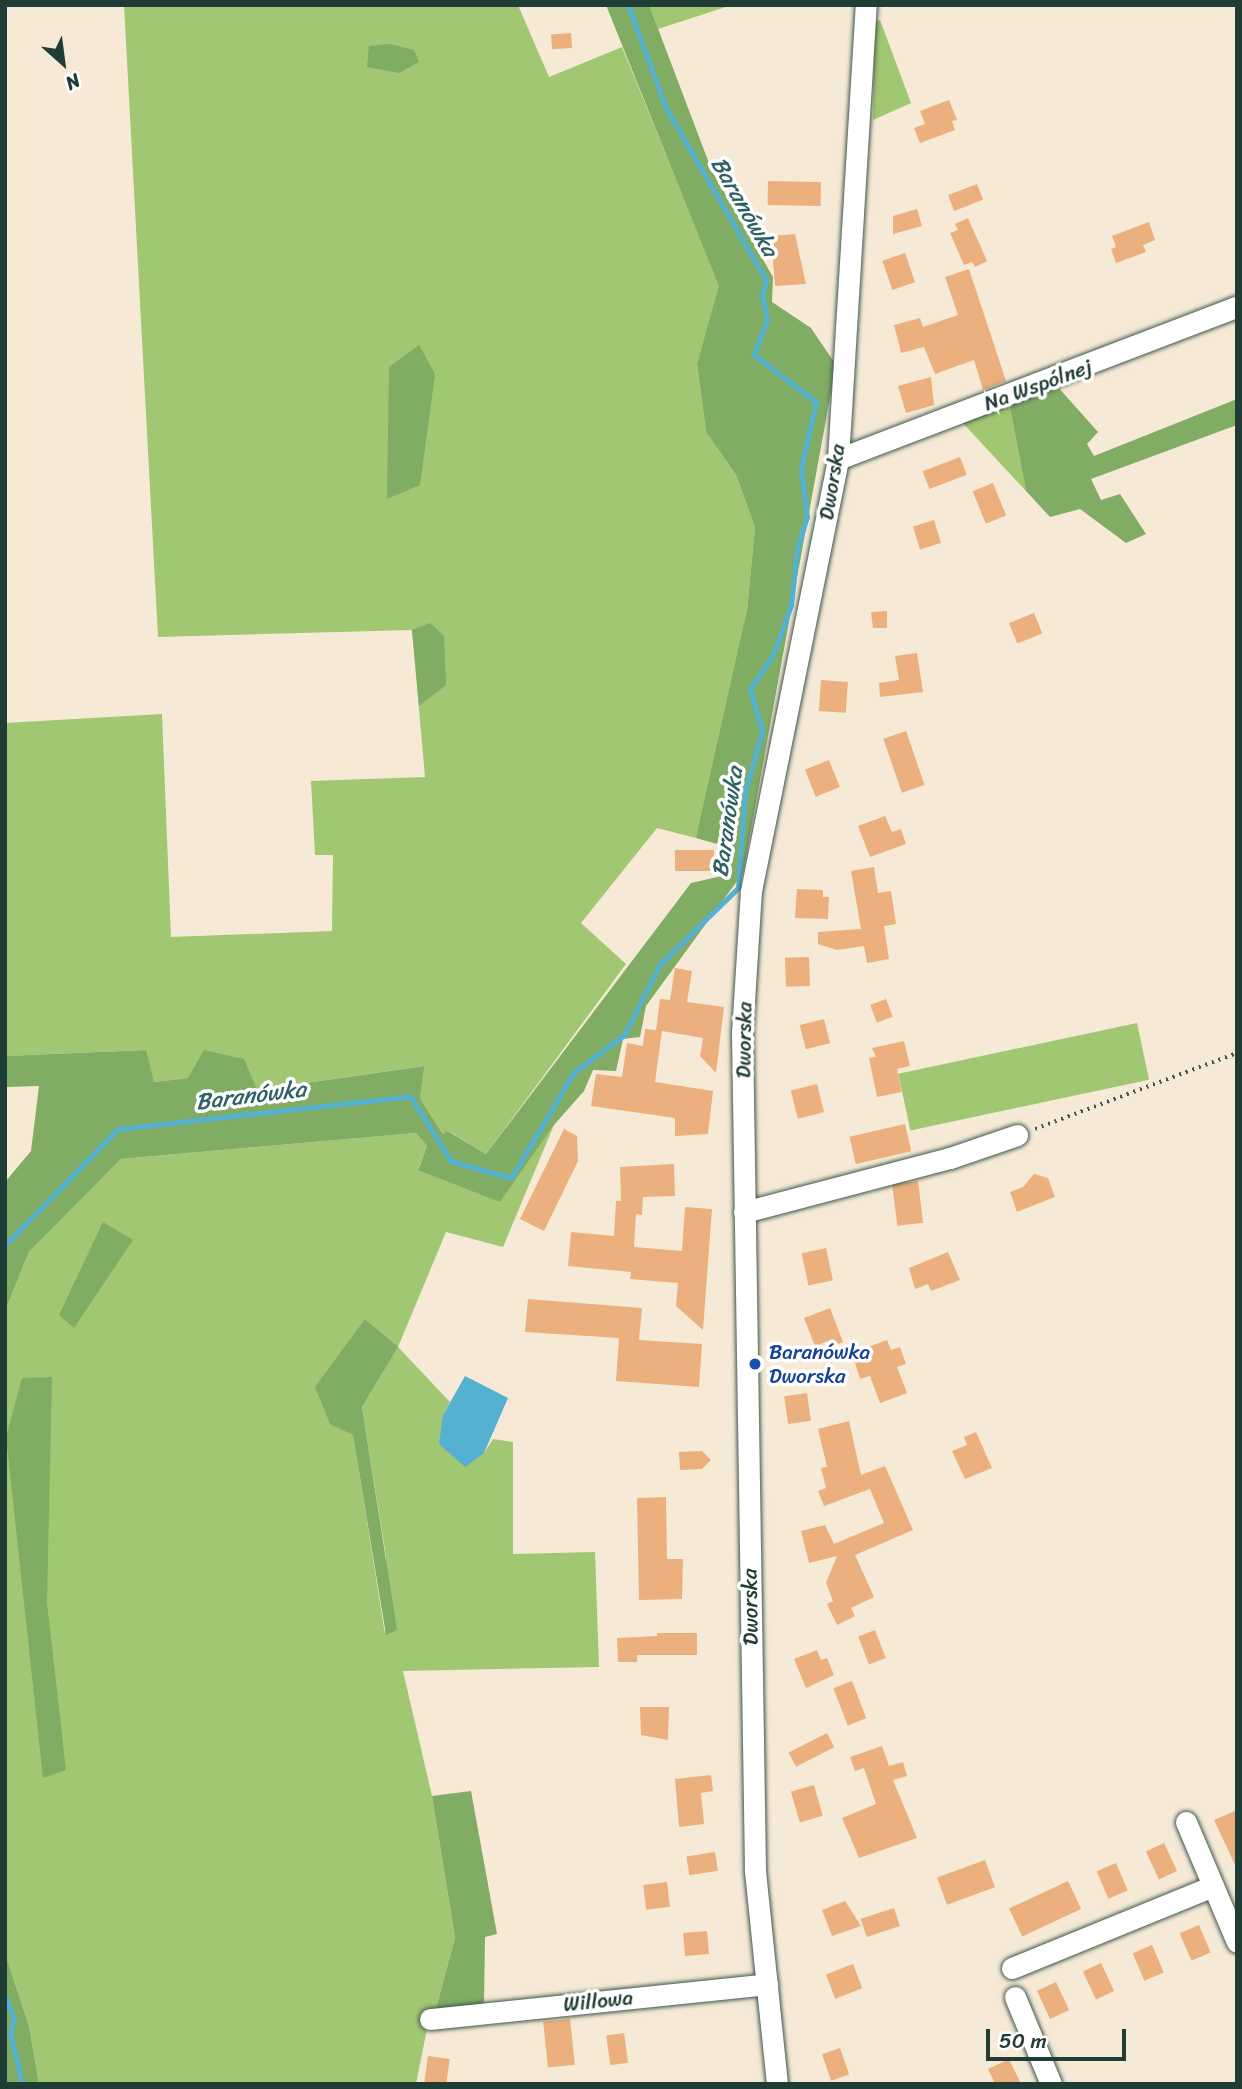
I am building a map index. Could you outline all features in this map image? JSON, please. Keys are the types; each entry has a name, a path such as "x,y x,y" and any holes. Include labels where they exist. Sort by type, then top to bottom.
{"street":[{"name":"Dworska","path":"777,2084 755,1870 742,1033 751,891 838,459 866,5"},
{"name":"Na Wspólnej","path":"838,459 1237,307"},
{"path":"744,1212 950,1158 1017,1136"},
{"path":"1186,1822 1237,1942"},
{"path":"1012,1968 1213,1886"},
{"name":"Willowa","path":"430,2019 767,1984"},
{"path":"1015,1997 1051,2084"}],"path":[{"path":"1017,1136 1237,1052"}],"green space":[{"path":"124,5 518,5 549,77 622,47 720,286 697,364 706,432 736,475 755,527 747,610 708,798 696,838 657,828 581,923 626,964 486,1154 449,1131 444,1135 420,1098 423,1066 257,1090 188,1078 154,1082 144,1050 5,1056 5,723 162,714 171,937 332,931 333,855 315,855 311,781 425,777 412,630 158,637"},
{"path":"606,5 649,5 712,171 773,277 772,302 811,328 836,365 743,873 646,1006 640,1037 623,1039 616,1071 593,1070 584,1091 554,1125 500,1202 418,1170 427,1146 416,1133 121,1159 29,1252 5,1311 5,1182 31,1151 39,1086 5,1087 5,1056 146,1050 154,1082 188,1078 204,1050 244,1059 257,1090 424,1066 420,1098 443,1134 448,1131 486,1154 691,883 722,876 724,846 696,838 747,610 755,527 736,475 706,432 697,364 719,286"},
{"path":"649,5 732,5 658,29"},
{"path":"880,20 911,103 873,120 875,22"},
{"path":"390,44 414,50 419,62 399,73 367,67 369,46"},
{"path":"419,345 435,374 420,485 387,499 389,367"},
{"path":"1057,386 1098,432 1087,444 1094,456 1237,399 1237,425 1091,479 1101,500 1120,494 1146,534 1126,543 1080,509 1050,517 1026,491 1009,403"},
{"path":"1009,403 1026,491 960,420"},
{"path":"430,623 444,636 446,685 419,706 412,630"},
{"path":"1137,1023 1149,1080 910,1130 898,1074"},
{"path":"554,1125 503,1247 446,1232 398,1347 450,1402 443,1415 484,1453 493,1439 513,1442 513,1554 595,1552 599,1667 403,1671 432,1796 455,1938 435,2012 428,2024 416,2084 39,2084 29,2026 5,1953 5,1311 29,1252 121,1159 416,1133 427,1146 418,1169 500,1201","holes":["365,1319 397,1348 362,1407 386,1557 385,1634 353,1434"]},
{"path":"103,1222 133,1240 74,1328 59,1315"},
{"path":"365,1319 398,1347 362,1407 397,1630 386,1635 353,1435 330,1424 315,1387"},
{"path":"52,1377 47,1603 66,1770 43,1778 6,1437 22,1378"},
{"path":"471,1791 497,1934 485,1937 484,2005 435,2012 455,1938 432,1796"},
{"path":"5,1953 29,2026 39,2084 5,2084"}],"water":[{"path":"465,1376 508,1398 484,1453 465,1467 439,1444 443,1415"}],"building":[{"path":"571,33 572,48 552,49 551,34"},
{"path":"949,100 957,120 952,121 955,130 920,143 914,128 925,124 920,111"},
{"path":"768,181 821,182 821,206 768,205"},
{"path":"977,184 983,200 954,211 948,195"},
{"path":"917,209 922,226 893,234 893,216"},
{"path":"968,218 987,261 975,267 972,262 964,265 950,233 958,230 955,224"},
{"path":"1149,222 1155,240 1143,245 1146,252 1116,263 1111,249 1116,247 1112,236"},
{"path":"795,234 806,284 775,286 771,236"},
{"path":"905,253 915,282 892,290 882,261"},
{"path":"969,269 1006,381 983,390 974,360 935,374 924,347 901,353 894,325 920,318 923,327 958,315 945,277"},
{"path":"931,377 934,405 906,413 898,386"},
{"path":"960,457 967,475 929,489 923,471"},
{"path":"993,483 1006,515 986,524 973,491"},
{"path":"934,520 941,543 920,549 913,526"},
{"path":"887,611 887,628 873,628 871,612"},
{"path":"1034,613 1042,633 1017,644 1009,623"},
{"path":"917,653 923,692 880,697 879,683 899,680 895,656"},
{"path":"821,680 848,682 846,713 819,711"},
{"path":"906,731 925,785 902,793 883,739"},
{"path":"829,760 840,787 816,797 805,770"},
{"path":"885,816 892,832 901,829 906,844 870,857 858,826"},
{"path":"675,850 714,850 714,871 675,871"},
{"path":"874,867 878,893 891,891 896,924 884,926 889,959 867,963 864,946 837,950 818,944 818,932 861,929 851,871"},
{"path":"797,889 823,890 823,897 829,897 828,919 795,918"},
{"path":"809,957 810,986 786,987 785,958"},
{"path":"675,968 692,971 687,1002 724,1007 716,1073 700,1056 703,1038 662,1031 655,1082 713,1091 708,1134 675,1136 675,1118 591,1106 596,1074 622,1077 627,1043 643,1046 645,1029 656,1030 660,999 670,1000"},
{"path":"886,999 893,1017 877,1023 870,1005"},
{"path":"824,1019 830,1043 806,1049 800,1025"},
{"path":"904,1041 910,1066 897,1069 902,1092 877,1097 869,1058 876,1057 872,1048"},
{"path":"817,1084 824,1112 798,1119 791,1091"},
{"path":"905,1124 911,1151 856,1164 849,1137"},
{"path":"564,1129 577,1136 578,1161 544,1231 520,1219"},
{"path":"674,1164 675,1196 643,1197 642,1215 636,1214 634,1247 682,1251 685,1207 712,1209 703,1330 676,1306 678,1283 630,1279 631,1272 568,1266 571,1232 614,1236 616,1201 621,1201 620,1167"},
{"path":"1034,1174 1048,1178 1055,1197 1017,1212 1010,1192 1023,1187"},
{"path":"918,1181 923,1223 897,1226 892,1184"},
{"path":"826,1248 833,1280 808,1285 802,1253"},
{"path":"948,1252 960,1280 931,1291 928,1284 915,1289 909,1268"},
{"path":"528,1299 642,1308 639,1340 702,1344 699,1387 616,1381 619,1338 525,1332"},
{"path":"830,1308 843,1342 830,1347 828,1341 815,1346 804,1318"},
{"path":"887,1340 891,1350 900,1347 906,1364 897,1367 907,1393 880,1403 870,1376 860,1379 852,1353"},
{"path":"807,1393 811,1421 788,1424 784,1396"},
{"path":"849,1421 861,1475 885,1466 913,1530 855,1555 874,1597 851,1608 855,1616 837,1625 827,1604 833,1601 826,1583 837,1556 809,1563 801,1531 825,1525 834,1544 884,1523 870,1489 824,1506 818,1491 826,1488 821,1468 827,1467 818,1429"},
{"path":"976,1432 992,1468 965,1479 952,1451 967,1445 964,1437"},
{"path":"702,1451 711,1460 702,1469 680,1470 679,1452"},
{"path":"666,1497 667,1559 683,1559 682,1599 639,1600 637,1498"},
{"path":"875,1630 886,1658 869,1664 858,1636"},
{"path":"657,1633 697,1633 697,1655 637,1655 637,1662 618,1662 617,1638 657,1636"},
{"path":"817,1650 821,1660 827,1658 834,1675 806,1688 794,1659"},
{"path":"852,1681 866,1718 848,1726 833,1688"},
{"path":"640,1707 669,1707 668,1740 641,1735"},
{"path":"827,1733 834,1747 796,1767 789,1753"},
{"path":"882,1746 889,1766 903,1762 907,1776 893,1780 917,1838 859,1858 842,1818 876,1804 864,1768 855,1771 850,1757"},
{"path":"711,1775 713,1791 701,1793 704,1824 679,1827 675,1779"},
{"path":"814,1785 823,1816 800,1822 791,1792"},
{"path":"1237,1810 1237,1869 1214,1820"},
{"path":"1164,1843 1177,1871 1159,1880 1146,1851"},
{"path":"715,1852 718,1871 689,1875 686,1857"},
{"path":"985,1860 995,1887 947,1905 937,1877"},
{"path":"1116,1863 1128,1891 1108,1899 1097,1871"},
{"path":"1068,1881 1081,1909 1022,1937 1009,1908"},
{"path":"667,1882 670,1907 646,1910 643,1885"},
{"path":"845,1901 861,1926 832,1936 822,1910"},
{"path":"894,1908 900,1926 867,1937 861,1919"},
{"path":"1199,1925 1211,1953 1191,1961 1180,1933"},
{"path":"707,1931 709,1954 685,1956 683,1933"},
{"path":"1152,1945 1164,1973 1144,1981 1133,1953"},
{"path":"1101,1963 1114,1991 1096,2000 1083,1971"},
{"path":"853,1964 862,1988 835,1999 826,1974"},
{"path":"1056,1982 1069,2010 1050,2019 1037,1991"},
{"path":"570,2019 575,2065 548,2068 543,2022"},
{"path":"624,2033 628,2063 610,2065 606,2036"},
{"path":"840,2048 849,2074 831,2081 822,2054"},
{"path":"428,2056 450,2059 446,2084 424,2082"},
{"path":"1009,2059 1021,2084 995,2084 988,2069"}],"waterway":[{"name":"Baranówka","path":"5,1245 118,1129 410,1096 451,1161 511,1178 574,1072 624,1035 660,964 738,888 745,792 762,731 750,689 774,653 791,605 797,549 807,517 801,468 816,402 754,355 767,319 762,295 766,280 666,108 628,5"},
{"name":"Baranówka","path":"5,1996 14,2019 10,2032 22,2084"}],"place":[{"name":"Baranówka Dworska","path":"755,1364"}]}
